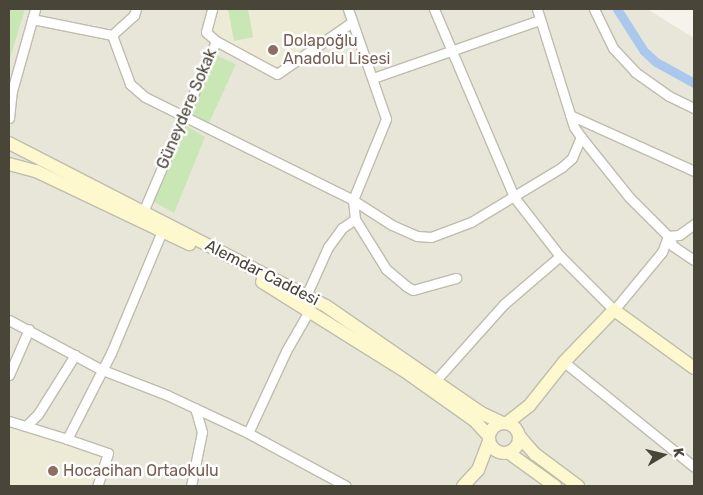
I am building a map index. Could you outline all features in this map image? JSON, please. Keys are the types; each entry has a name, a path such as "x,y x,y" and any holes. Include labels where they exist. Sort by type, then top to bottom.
{"main road":[{"name":"Alemdar Caddesi","path":"9,143 306,296 436,380 481,413 505,423"},
{"path":"9,143 9,158"},
{"name":"Alemdar Caddesi","path":"9,164 36,171 162,231 275,289 409,374 474,420 489,439"},
{"path":"463,486 478,470 517,447 519,435 530,406 564,362 614,310 694,368"},
{"path":"478,470 493,427 505,423 530,406"},
{"path":"505,423 519,435 534,454 578,486"},
{"path":"489,439 494,450 506,454 555,486"}],"street":[{"path":"9,118 10,94 35,9"},
{"path":"112,36 134,15 136,9"},
{"name":"Güneydere Sokak","path":"143,212 216,41 206,32 212,9"},
{"path":"348,9 386,118 353,200 355,219 386,269 406,286 413,290 456,278"},
{"path":"434,9 514,197 560,256 614,310 662,252 668,236"},
{"path":"537,9 570,115 581,137 629,197 668,236 673,246 694,260"},
{"path":"594,9 613,48 635,72 669,96 694,108"},
{"path":"32,18 112,36"},
{"path":"373,78 540,20"},
{"path":"216,41 277,74 352,22"},
{"path":"112,36 130,84 145,97 353,200 392,225 417,236 431,237 471,222 514,197 562,167 572,158 581,137"},
{"path":"570,115 694,171"},
{"path":"306,296 328,247 342,228 355,219"},
{"path":"668,236 679,235 694,224"},
{"path":"67,439 100,369 123,326 162,231"},
{"path":"436,380 504,304 560,256"},
{"path":"248,434 286,351 309,310"},
{"path":"9,320 29,329 100,369 195,408 248,434 343,485"},
{"path":"9,375 29,329"},
{"path":"26,426 38,414 75,355"},
{"path":"564,362 694,467"},
{"path":"191,486 202,432 195,408"},
{"path":"9,421 108,453 97,486"}],"shaded area":[{"path":"9,9 647,9 694,38 694,486 9,486"},
{"name":"Dolapoğlu Anadolu Lisesi","path":"217,9 341,9 343,16 340,24 276,68 213,33"},
{"name":"Hocacihan Ortaokulu","path":"9,425 102,456 93,486 9,486"}],"green space":[{"path":"9,9 25,9 9,62"},
{"path":"228,9 248,9 253,37 234,41"},
{"path":"216,55 236,64 209,123 189,114"},
{"path":"185,125 205,137 174,213 152,201"}],"waterway":[{"path":"617,9 644,51 656,62 694,83"}],"place":[{"name":"Dolapoğlu Anadolu Lisesi","path":"273,50"},
{"name":"Hocacihan Ortaokulu","path":"53,471"}]}
